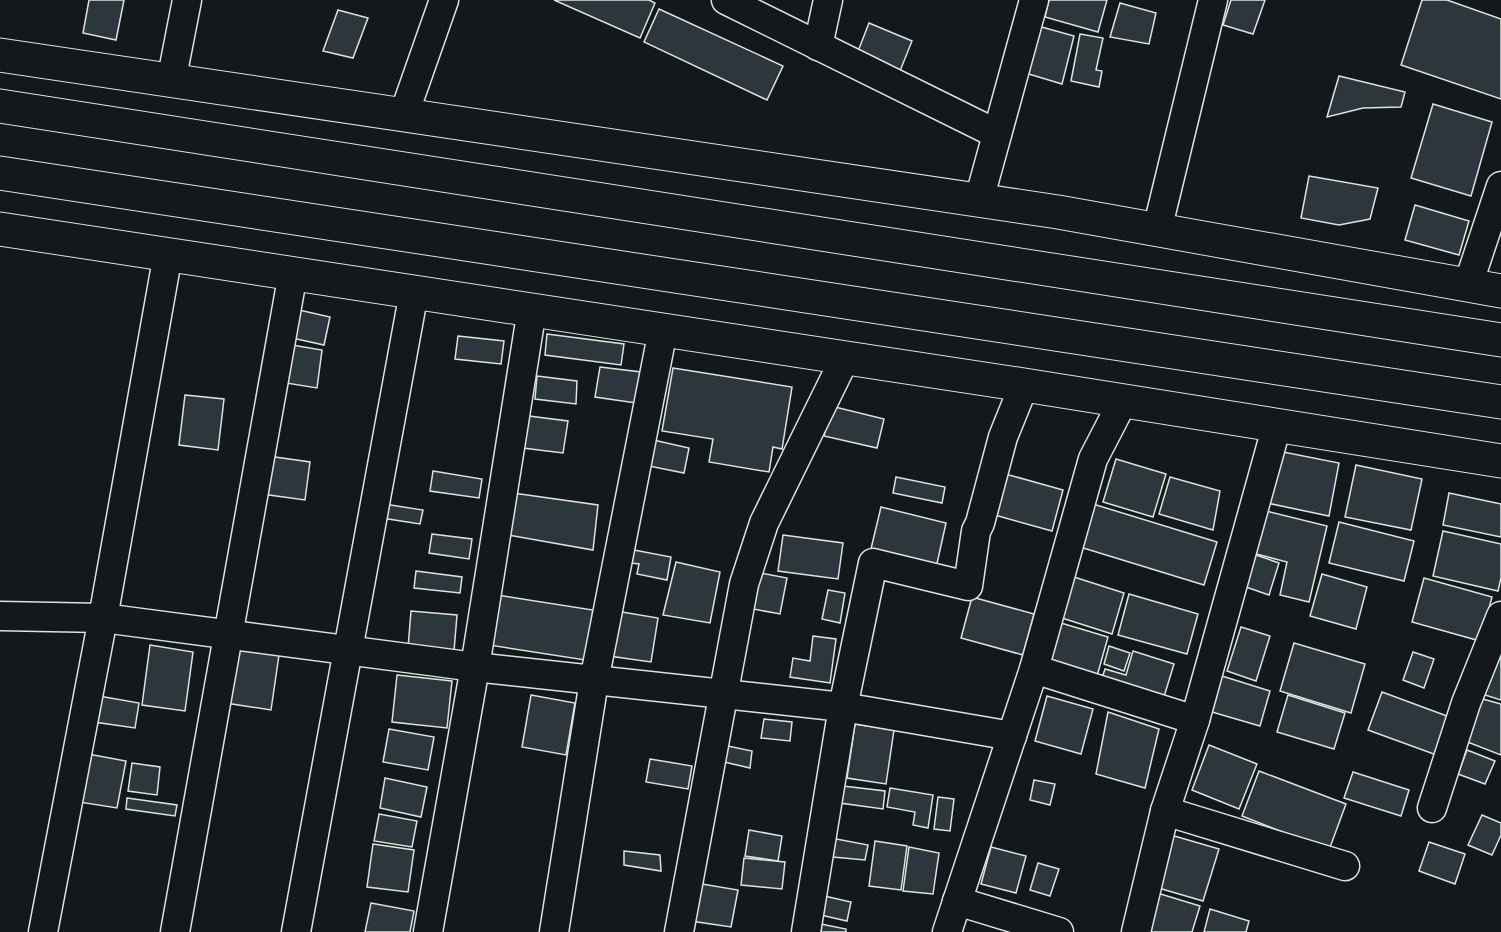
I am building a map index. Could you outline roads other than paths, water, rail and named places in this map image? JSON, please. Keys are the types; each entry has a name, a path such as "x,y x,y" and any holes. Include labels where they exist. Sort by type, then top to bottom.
{"main road":[{"path":"0,55 979,200 1501,291"},
{"path":"0,106 1501,340"},
{"path":"0,173 1501,402"},
{"path":"0,229 1024,385 1501,461"}],"street":[{"path":"171,82 187,0"},
{"path":"404,114 444,0"},
{"path":"726,0 997,134"},
{"path":"818,46 828,0"},
{"path":"979,200 1034,0"},
{"path":"1157,230 1213,0"},
{"path":"1468,285 1501,186"},
{"path":"43,932 103,618 168,254"},
{"path":"175,932 293,273"},
{"path":"296,932 346,650 414,292"},
{"path":"428,932 475,667 532,309"},
{"path":"554,932 594,681 663,330"},
{"path":"679,932 744,584 764,523 845,358"},
{"path":"806,932 843,707 873,563 968,586 976,531 1003,436 1024,385"},
{"path":"947,932 1034,669 1093,459 1123,401"},
{"path":"1136,932 1165,811 1195,720 1277,425"},
{"path":"0,616 103,618 475,667 843,707 1012,736"},
{"path":"1432,808 1466,703 1501,616"},
{"path":"1034,669 1195,720"},
{"path":"1165,811 1344,866"},
{"path":"957,901 1059,932"}]}
